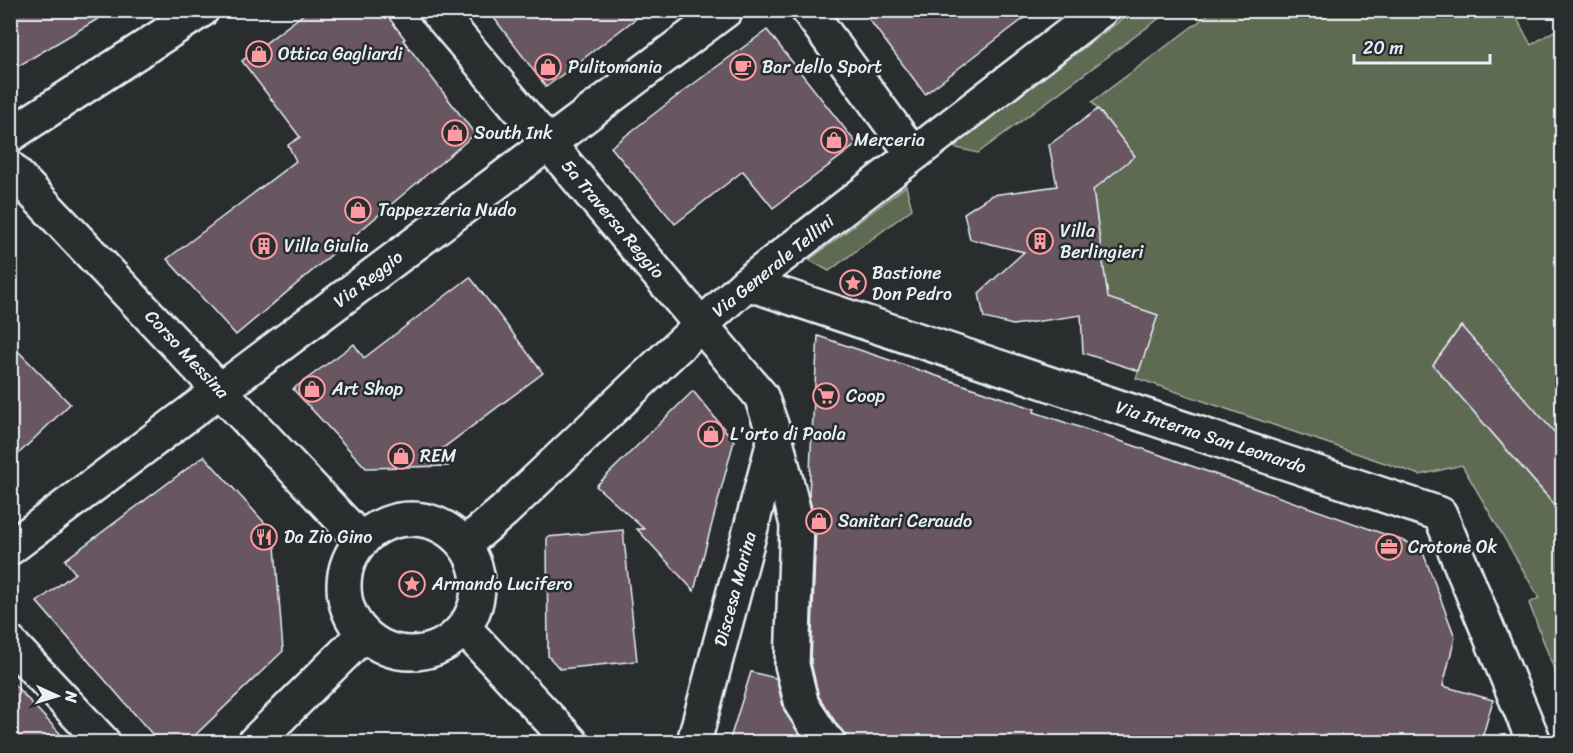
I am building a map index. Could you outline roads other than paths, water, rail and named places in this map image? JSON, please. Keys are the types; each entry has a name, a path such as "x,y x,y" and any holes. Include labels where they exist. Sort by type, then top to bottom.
{"street":[{"path":"10,135 201,10"},
{"name":"5a Traversa Reggio","path":"436,10 761,396 775,436 797,525 792,665 802,705 828,742"},
{"name":"Via Reggio","path":"10,548 726,10"},
{"path":"808,10 913,154"},
{"name":"Via Generale Tellini","path":"464,545 504,511 747,283 1101,10"},
{"name":"Corso Messina","path":"10,168 362,540"},
{"name":"Via Interna San Leonardo","path":"747,283 1440,514 1534,742"},
{"name":"Discesa Marina","path":"694,742 775,436"},
{"path":"405,519 433,522 454,534 464,545 472,558 479,584 472,615 464,628 453,638 438,648 417,653 389,650 364,634 355,623 346,601 345,576 353,553 362,540 373,531 405,519"},
{"path":"464,628 571,742"},
{"path":"255,742 364,634"},
{"path":"10,643 103,742"}],"place":[{"name":"Ottica Gagliardi","path":"259,54"},
{"name":"Pulitomania","path":"548,67"},
{"name":"Bar dello Sport","path":"743,67"},
{"name":"South Ink","path":"455,133"},
{"name":"Merceria","path":"834,140"},
{"name":"Tappezzeria Nudo","path":"358,210"},
{"name":"Villa Berlingieri","path":"1040,241"},
{"name":"Villa Giulia","path":"264,246"},
{"name":"Bastione Don Pedro","path":"853,283"},
{"name":"Art Shop","path":"312,389"},
{"name":"Coop","path":"826,396"},
{"name":"L'orto di Paola","path":"711,434"},
{"name":"REM","path":"401,456"},
{"name":"Sanitari Ceraudo","path":"819,521"},
{"name":"Da Zio Gino","path":"264,537"},
{"name":"Crotone Ok","path":"1389,547"},
{"name":"Armando Lucifero","path":"412,584"}]}
